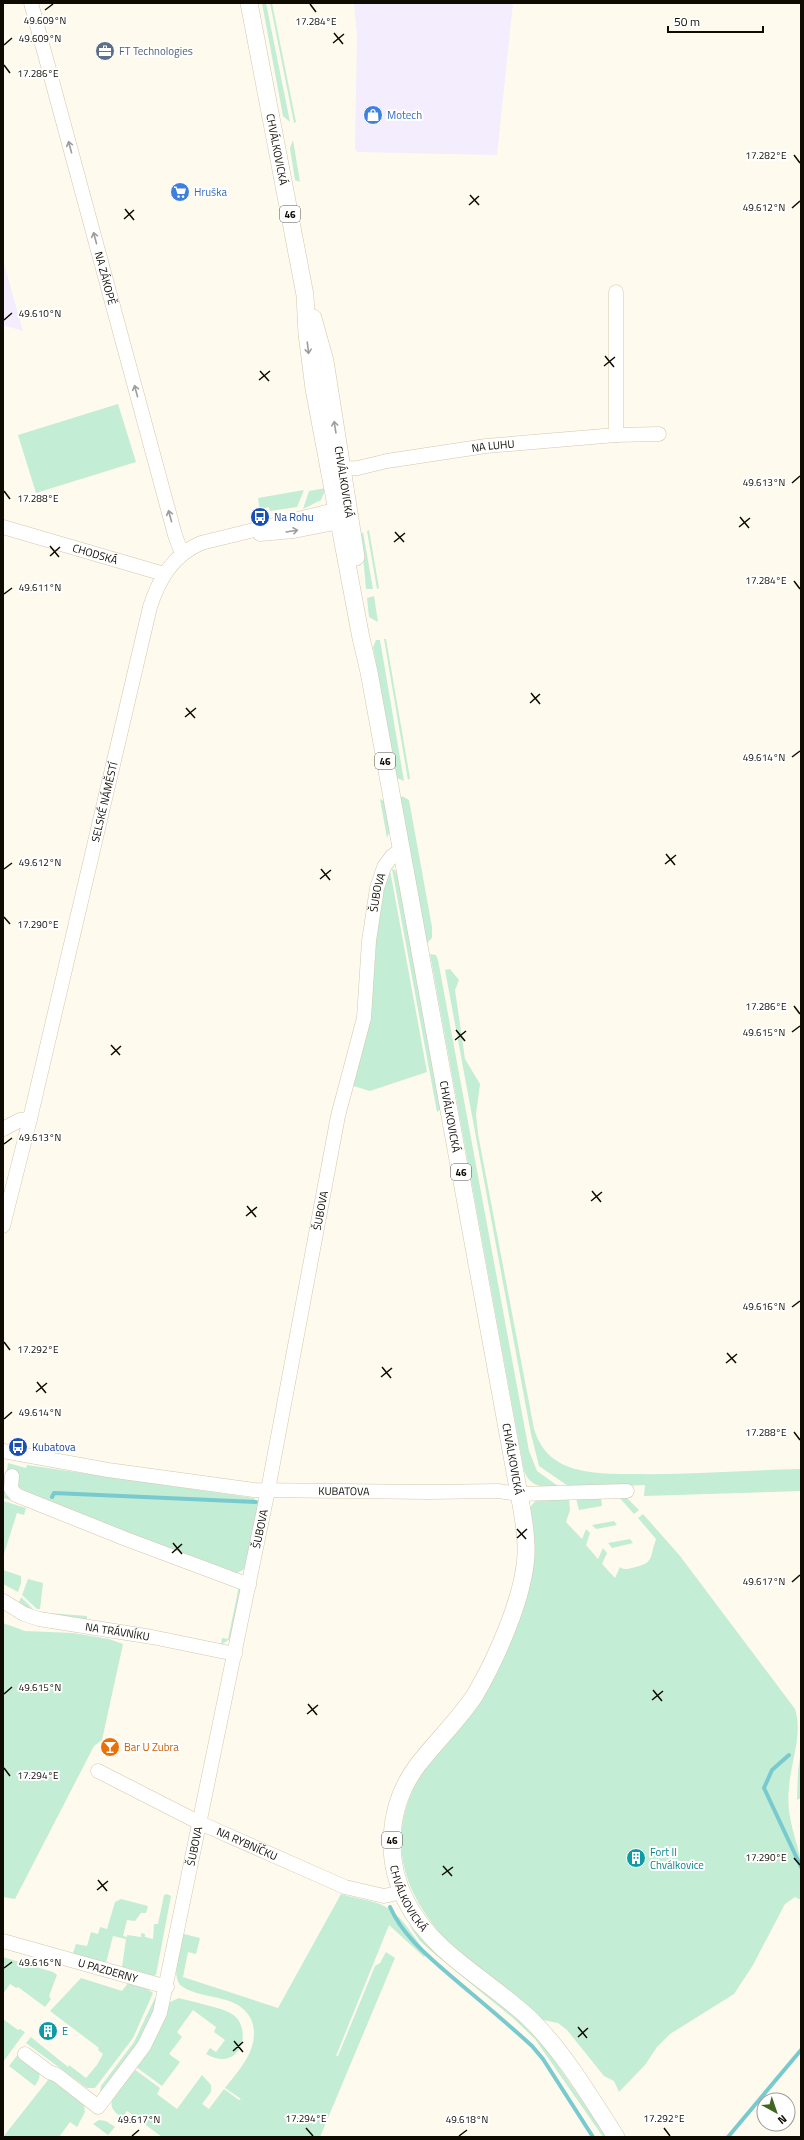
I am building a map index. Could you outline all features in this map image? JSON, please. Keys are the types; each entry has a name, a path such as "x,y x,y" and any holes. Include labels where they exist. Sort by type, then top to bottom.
{"main road":[{"name":"CHVÁLKOVICKÁ","path":"249,3 305,295 307,334 313,383 335,469 344,515 361,640 369,672 524,1527 526,1555 523,1580 496,1654 477,1691 462,1713 413,1771 397,1806 392,1831 392,1852 402,1892 417,1920 436,1941 526,2016 548,2038 616,2137"}],"street":[{"name":"NA ZÁKOPĚ","path":"31,3 172,524 182,554"},
{"path":"616,292 616,435"},
{"name":"NA LUHU","path":"335,469 358,468 387,461 486,446 616,435 659,434"},
{"name":"SELSKÉ NÁMĚSTÍ","path":"3,1226 30,1119 150,607 158,584 164,574 182,554 201,543 240,535 278,534 344,515"},
{"name":"CHODSKÁ","path":"3,527 164,574"},
{"name":"ŠUBOVA","path":"25,2054 49,2072 57,2075 98,2107 144,2046 160,2013 167,1987 268,1490 338,1116 364,1018 369,941 377,888 384,867 392,856 401,850"},
{"path":"3,1129 15,1122 30,1119"},
{"name":"KUBATOVA","path":"3,1451 108,1470 254,1490 430,1492 498,1491 519,1494 627,1491"},
{"path":"12,1476 11,1489 16,1495 134,1542 249,1584"},
{"name":"NA TRÁVNÍKU","path":"3,1601 24,1614 39,1619 152,1637 235,1654"},
{"name":"NA RYBNÍČKU","path":"98,1771 200,1823 354,1891 384,1896 402,1892"},
{"name":"U PAZDERNY","path":"3,1941 167,1987"}],"shaded area":[{"path":"354,3 513,3 497,155 357,152 355,148 357,35"},
{"path":"3,260 23,331 3,325"}],"green space":[{"path":"262,3 266,3 290,122 283,116"},
{"path":"270,3 272,3 296,122 294,123"},
{"path":"293,140 300,182 295,180 290,148"},
{"path":"118,404 136,462 36,493 18,435"},
{"path":"326,488 321,500 303,509 309,491"},
{"path":"304,490 297,507 270,511 269,507 261,509 262,512 260,512 258,498"},
{"path":"369,530 379,588 377,589 367,531"},
{"path":"363,532 373,589 366,589 361,534"},
{"path":"374,596 378,622 369,617 367,598"},
{"path":"384,639 386,639 410,778 408,780"},
{"path":"376,640 380,640 404,781 397,778 373,647"},
{"path":"402,796 409,800 432,927 432,938 427,943 425,943 400,800"},
{"path":"380,799 384,801 390,830 387,838"},
{"path":"392,869 395,870 398,877 441,1109 437,1112"},
{"path":"390,870 427,1072 370,1091 350,1085 374,971 377,918 381,891"},
{"path":"430,954 436,955 438,960 529,1451 537,1471 558,1486 538,1485 530,1481 524,1471"},
{"path":"450,969 459,980 455,990 465,1059 480,1084 476,1114 478,1134 534,1429 544,1450 562,1464 578,1470 597,1473 675,1474 801,1469 801,1491 644,1496 645,1485 571,1488 539,1466 531,1434 445,970"},
{"path":"8,1463 26,1468 27,1465 254,1498 260,1507 247,1564 243,1570 233,1575 33,1495 18,1487 10,1474 5,1495 31,1504 31,1506 3,1498"},
{"path":"617,1495 627,1498 639,1510 634,1514"},
{"path":"538,1498 569,1499 570,1510 566,1522 582,1539 586,1529 590,1533 586,1545 598,1559 603,1548 607,1553 602,1564 615,1578 620,1567 623,1569 632,1568 648,1562 650,1559 656,1539 638,1518 643,1514 680,1556 795,1709 797,1718 798,1728 796,1748 790,1777 788,1797 791,1823 802,1867 801,1900 795,1897 785,1904 753,1965 734,1994 670,2034 657,2047 645,2065 619,2092 614,2081 604,2076 567,2030 558,2023 543,2020 447,1941 432,1923 410,1886 404,1867 401,1847 402,1826 407,1805 416,1783 511,1642 531,1506"},
{"path":"576,1498 601,1498 602,1506 579,1510"},
{"path":"3,1501 26,1508 24,1515 17,1513 3,1557"},
{"path":"614,1521 617,1525 596,1529 592,1525"},
{"path":"630,1539 633,1543 612,1548 608,1543"},
{"path":"3,1570 21,1576 21,1583 18,1592 3,1584"},
{"path":"28,1579 43,1583 40,1609 37,1609 22,1595"},
{"path":"239,1586 241,1589 230,1639 221,1645 222,1638 228,1639"},
{"path":"21,1597 36,1612 87,1616 87,1623 34,1614 19,1608 18,1605"},
{"path":"3,1623 25,1631 73,1633 109,1639 123,1644 102,1740 94,1746 15,1899 3,1897"},
{"path":"801,1750 801,1798 797,1800 798,1771"},
{"path":"167,1894 171,1896 156,1975 152,1976 122,1967 126,1939 113,1936 106,1963 75,1955 73,1953 76,1944 87,1946 91,1932 98,1934 100,1927 107,1929 115,1902 121,1899 148,1906 146,1913 141,1913 135,1921 127,1920 123,1936 127,1937 127,1935 141,1937 141,1933 145,1934 145,1937 153,1939 154,1924 158,1924 164,1895"},
{"path":"341,1894 377,1903 393,1912 405,1924 427,1953 424,1957 389,1925 336,2056 338,2056 375,1966 380,1963 386,1952 395,1958 320,2137 162,2137 127,2111 122,2118 115,2112 112,2108 112,2100 134,2069 160,2088 157,2094 177,2109 202,2075 211,2085 211,2092 202,2104 209,2109 224,2089 239,2100 241,2099 225,2088 243,2065 252,2048 254,2029 251,2019 245,2010 236,2004 193,1992 180,1985 177,1980 176,1967 184,1934 200,1938 196,1954 188,1952 183,1977 278,2008"},
{"path":"408,1924 425,1942 530,2030 549,2053 607,2137 603,2137 535,2039 514,2019 431,1951 420,1941"},
{"path":"3,1957 53,1972 57,1975 49,1996 51,1999 45,2007 18,1987 16,1988 10,1984 3,1994"},
{"path":"81,1978 122,1991 128,1983 147,1989 153,1993 133,2038 95,2088 87,2088 26,2043 31,2037 68,2067 69,2065 86,2078 97,2065 103,2054 98,2050 99,2048 50,2011"},
{"path":"155,1998 155,2005 144,2032 125,2063 100,2092 101,2086 134,2042"},
{"path":"179,1998 214,2007 232,2014 239,2021 243,2038 240,2047 235,2054 228,2058 218,2059 206,2054 210,2048 216,2052 225,2040 214,2032 216,2027 193,2010 177,2032 182,2037 169,2054 180,2062 162,2086 136,2067 170,2002"},
{"path":"3,2019 18,2030 20,2029 25,2032 3,2062"},
{"path":"19,2053 40,2072 39,2079 35,2086 9,2066"},
{"path":"48,2080 54,2080 84,2105 85,2112 77,2127 70,2122 59,2137 3,2137"},
{"path":"99,2120 106,2121 115,2127 108,2135 93,2124"}],"waterway":[{"path":"52,1497 54,1493 256,1502"},
{"path":"789,1755 772,1770 764,1788 801,1867"},
{"path":"390,1907 402,1927 425,1953 532,2046 543,2059 593,2137"},
{"path":"728,2137 801,2050"}],"place":[{"name":"FT Technologies","path":"105,51"},
{"name":"Motech","path":"373,115"},
{"name":"Hruška","path":"180,192"},
{"name":"Na Rohu","path":"260,517"},
{"name":"Kubatova","path":"18,1447"},
{"name":"Bar U Zubra","path":"110,1747"},
{"name":"Fort II Chválkovice","path":"636,1858"},
{"name":"E","path":"48,2031"}]}
